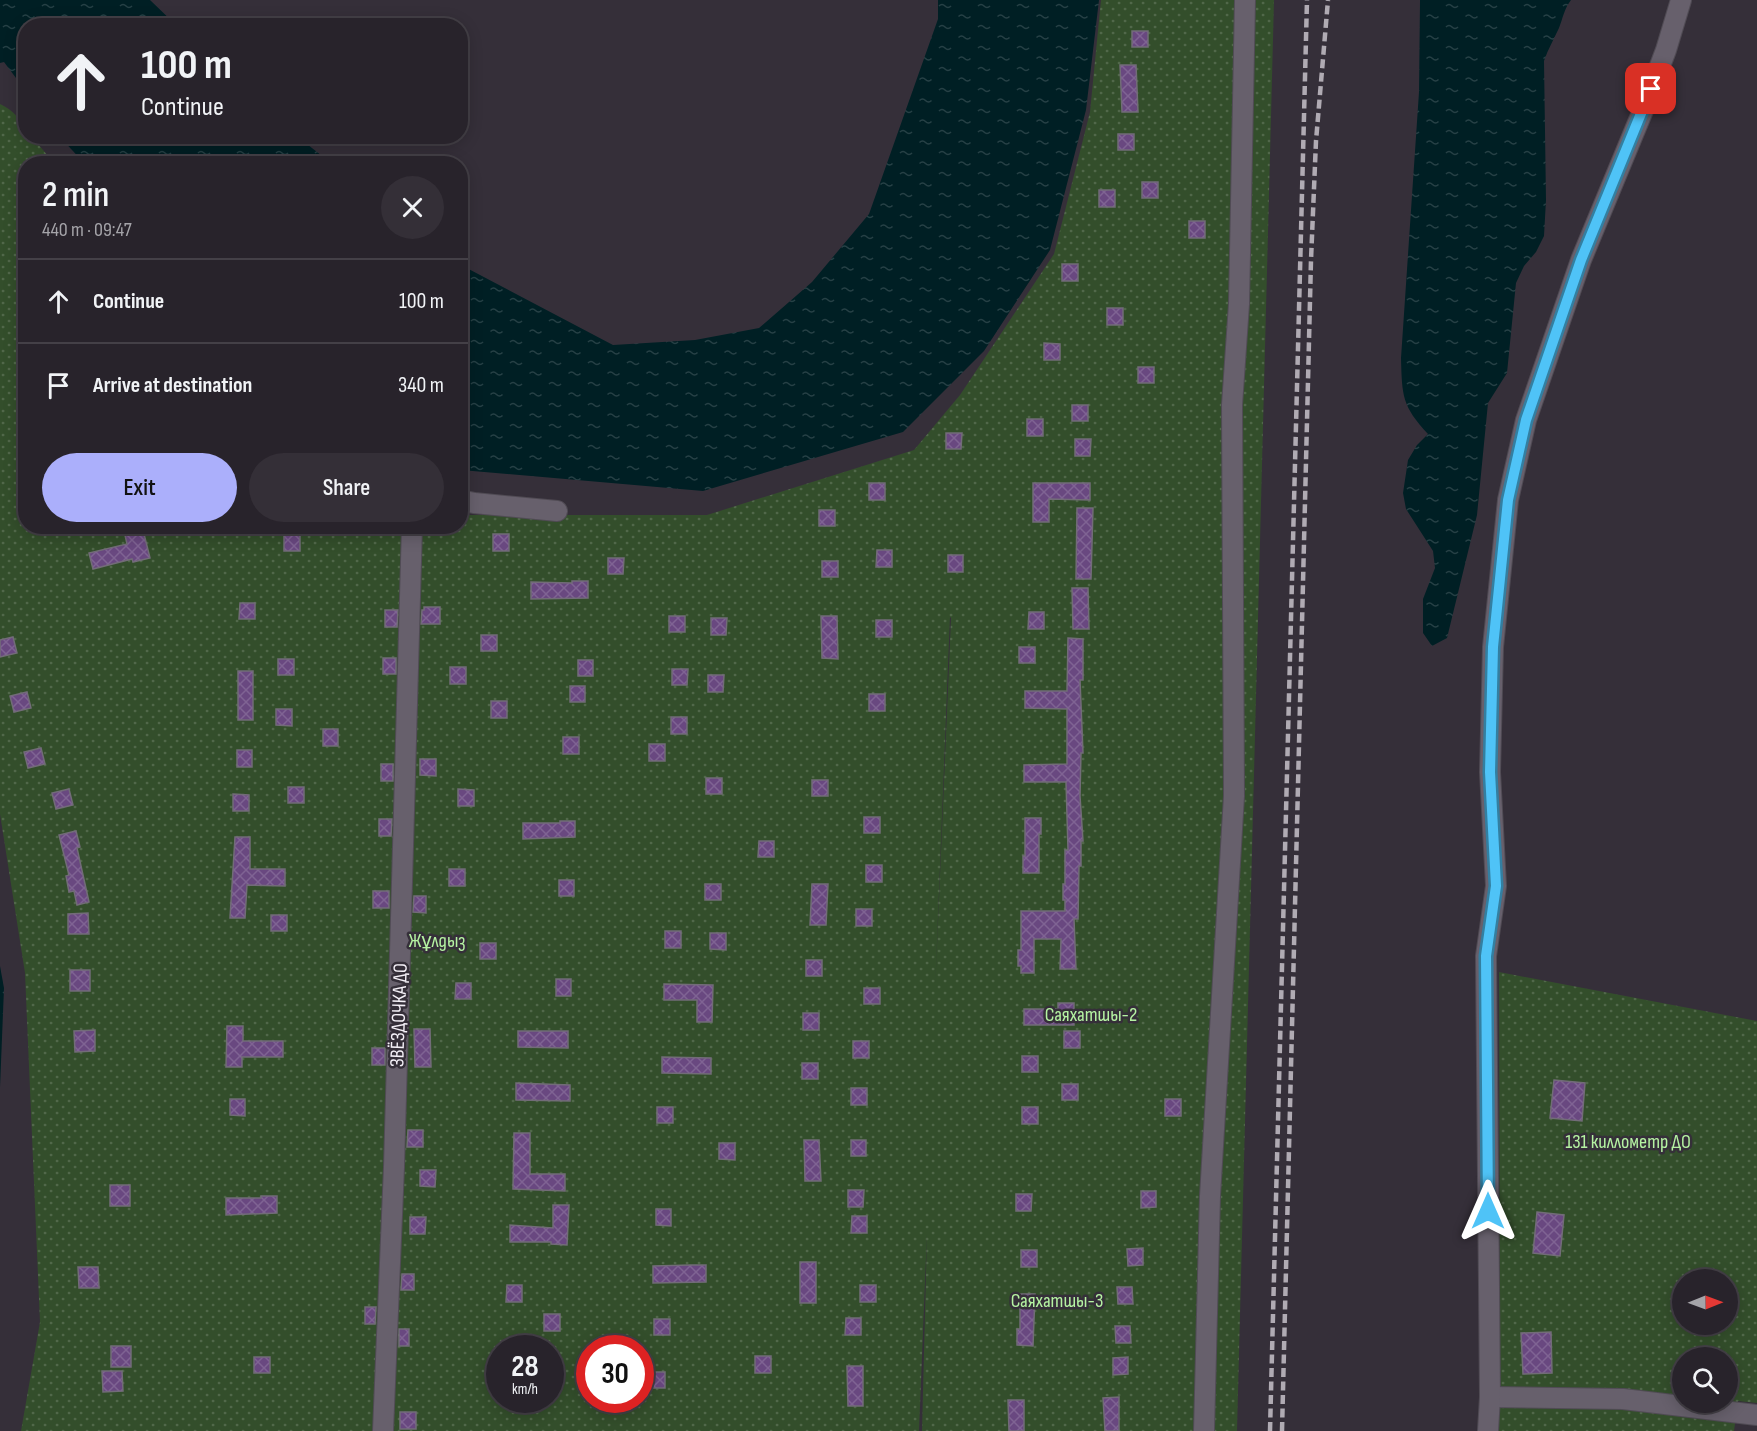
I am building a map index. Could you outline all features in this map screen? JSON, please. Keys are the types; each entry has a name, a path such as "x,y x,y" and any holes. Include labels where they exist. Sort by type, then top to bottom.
{"street":[{"path":"1204,1431 1210,1196 1234,796 1232,405 1239,304 1245,0"},
{"path":"1488,1431 1490,1397 1486,956 1496,886 1490,772 1493,647 1508,500 1526,420 1577,271 1644,108 1666,50 1681,0"},
{"path":"468,502 557,511"},
{"name":"ЗВЁЗДОЧКА ДО","path":"383,1431 394,1167 412,534"},
{"path":"1490,1397 1623,1399 1757,1415"}],"green space":[{"name":"Жұлдыз","path":"1101,0 1274,0 1237,1431 922,1431 927,1233 919,1431 21,1431 40,1322 25,973 0,814 0,104 18,117 18,144 38,144 48,156 18,156 18,534 468,534 468,515 707,515 914,450 960,395 1054,254 1090,112","holes":["950,617 951,618 935,992"]},
{"name":"131 киллометр ДО","path":"1499,972 1757,1021 1757,1403 1738,1401 1738,1347 1672,1347 1672,1413 1736,1413 1734,1431 1497,1431 1500,1382"}],"water":[{"path":"0,0 150,0 169,18 18,18 18,81 4,62 0,63"},
{"path":"938,0 1099,0 1086,110 1050,250 984,351 903,432 703,491 468,471 468,269 613,345 695,340 759,328 812,282 869,214 938,19"},
{"path":"1420,0 1571,0 1544,61 1546,200 1544,236 1536,252 1524,266 1516,283 1507,373 1488,403 1477,515 1447,638 1432,646 1423,633 1423,599 1435,568 1433,551 1406,509 1403,493 1408,460 1417,445 1428,434 1413,416 1405,400 1401,358 1419,92"},
{"path":"66,144 307,144 322,156 78,156"},
{"path":"0,966 4,988 0,1088"}],"building":[{"path":"1132,31 1148,31 1148,47 1132,47"},
{"path":"1120,65 1136,65 1138,112 1122,112"},
{"path":"1118,134 1134,134 1134,150 1118,150"},
{"path":"1142,182 1158,182 1158,198 1142,198"},
{"path":"1099,190 1115,190 1115,207 1099,207"},
{"path":"1189,221 1205,221 1205,238 1189,238"},
{"path":"1062,264 1078,264 1078,281 1062,281"},
{"path":"1107,308 1123,308 1123,325 1107,325"},
{"path":"1044,343 1060,344 1060,360 1044,360"},
{"path":"1138,367 1154,367 1154,383 1138,383"},
{"path":"1072,405 1088,405 1088,421 1072,421"},
{"path":"1027,419 1043,419 1043,436 1027,436"},
{"path":"946,433 962,433 961,449 946,449"},
{"path":"1075,439 1091,439 1090,456 1075,456"},
{"path":"869,483 885,483 885,500 869,500"},
{"path":"1033,483 1090,483 1090,500 1049,499 1049,522 1033,522"},
{"path":"1077,508 1093,508 1091,579 1076,579"},
{"path":"819,510 835,510 835,526 819,526"},
{"path":"125,534 144,534 150,558 133,562 132,559 93,569 89,553 127,544"},
{"path":"493,534 509,534 509,551 493,551"},
{"path":"284,535 300,535 300,551 284,551"},
{"path":"877,550 892,550 892,567 876,567"},
{"path":"948,555 963,555 963,572 948,572"},
{"path":"608,558 624,558 623,574 608,574"},
{"path":"822,561 838,561 838,577 822,577"},
{"path":"572,581 588,581 588,598 531,599 531,582 572,583"},
{"path":"1072,588 1088,588 1089,629 1073,629"},
{"path":"240,603 255,603 255,619 239,619"},
{"path":"424,607 440,607 440,624 421,624"},
{"path":"385,610 398,610 397,627 385,627"},
{"path":"1029,612 1044,612 1044,629 1028,629"},
{"path":"669,616 685,616 685,632 669,632"},
{"path":"821,616 837,616 838,659 822,658"},
{"path":"711,618 727,618 726,635 711,635"},
{"path":"876,620 892,620 892,637 876,637"},
{"path":"481,635 497,635 497,651 481,651"},
{"path":"13,637 17,653 0,657 0,640"},
{"path":"1068,638 1083,639 1083,680 1080,680 1083,753 1081,753 1080,796 1083,841 1081,841 1081,866 1079,866 1078,919 1074,919 1076,969 1060,969 1061,939 1034,939 1034,973 1021,973 1021,966 1018,966 1018,950 1021,950 1021,911 1065,911 1063,884 1065,884 1065,850 1068,850 1066,782 1024,782 1024,765 1067,764 1067,709 1025,708 1025,691 1067,691"},
{"path":"1019,647 1035,647 1035,663 1019,663"},
{"path":"383,658 396,658 396,674 383,674"},
{"path":"278,659 294,659 294,675 278,675"},
{"path":"578,660 593,660 593,676 578,676"},
{"path":"450,667 466,667 466,684 450,684"},
{"path":"672,669 688,669 687,685 672,685"},
{"path":"238,671 253,671 253,720 238,720"},
{"path":"708,675 724,675 723,692 708,692"},
{"path":"570,686 585,686 585,702 570,702"},
{"path":"27,692 31,708 14,712 10,696"},
{"path":"869,694 885,694 885,711 869,711"},
{"path":"491,701 507,701 507,718 491,718"},
{"path":"276,709 292,709 292,726 276,725"},
{"path":"671,717 687,717 687,734 671,734"},
{"path":"323,729 338,729 338,746 323,746"},
{"path":"563,737 579,737 579,754 563,754"},
{"path":"649,744 665,744 665,761 649,761"},
{"path":"41,748 45,764 28,768 24,752"},
{"path":"237,750 252,750 252,767 237,767"},
{"path":"420,759 436,759 436,776 420,775"},
{"path":"381,764 393,764 393,781 381,781"},
{"path":"706,778 722,778 722,794 706,794"},
{"path":"812,780 828,780 828,796 812,796"},
{"path":"288,787 304,787 304,803 288,803"},
{"path":"69,789 73,805 56,809 52,793"},
{"path":"458,789 474,790 474,806 458,806"},
{"path":"233,794 249,795 249,811 233,811"},
{"path":"864,817 880,817 880,833 864,833"},
{"path":"1025,818 1041,818 1039,873 1023,873"},
{"path":"379,819 392,819 391,836 379,836"},
{"path":"560,821 575,821 575,837 523,839 523,823 560,823"},
{"path":"76,831 80,847 77,848 89,902 77,905 74,891 69,892 66,876 69,875 59,835"},
{"path":"235,837 250,837 250,869 285,869 285,886 247,885 245,918 230,918"},
{"path":"759,841 774,841 774,857 758,857"},
{"path":"866,865 882,865 882,882 866,882"},
{"path":"449,869 465,869 465,886 449,886"},
{"path":"559,880 574,880 574,896 559,896"},
{"path":"705,884 721,884 721,900 705,900"},
{"path":"812,884 828,884 826,925 810,925"},
{"path":"373,891 389,891 389,908 373,908"},
{"path":"414,896 426,896 426,913 413,912"},
{"path":"856,909 872,909 872,926 856,926"},
{"path":"88,913 89,934 68,934 68,914"},
{"path":"271,915 287,915 287,931 271,931"},
{"path":"665,931 681,931 681,948 665,948"},
{"path":"710,933 726,933 726,950 710,949"},
{"path":"480,943 496,943 496,959 480,959"},
{"path":"806,960 822,960 822,976 806,976"},
{"path":"70,970 90,970 90,991 70,991"},
{"path":"556,979 571,979 571,996 556,996"},
{"path":"456,983 471,983 471,999 455,999"},
{"path":"664,984 713,985 712,1022 697,1022 697,1000 664,1000"},
{"path":"864,988 880,988 880,1004 864,1004"},
{"path":"1058,1003 1074,1003 1074,1025 1024,1025 1024,1009 1058,1009"},
{"path":"803,1013 819,1013 819,1030 803,1030"},
{"path":"227,1026 243,1026 243,1041 283,1041 283,1057 242,1057 242,1067 226,1067"},
{"path":"414,1029 430,1029 431,1067 415,1067"},
{"path":"95,1030 95,1051 75,1052 74,1031"},
{"path":"518,1031 568,1031 568,1048 518,1047"},
{"path":"1064,1031 1080,1031 1080,1048 1064,1048"},
{"path":"853,1041 869,1041 869,1058 853,1058"},
{"path":"372,1048 385,1048 385,1065 372,1065"},
{"path":"1022,1056 1038,1056 1038,1072 1022,1072"},
{"path":"662,1057 711,1058 711,1074 662,1073"},
{"path":"802,1063 818,1063 818,1079 802,1079"},
{"path":"1554,1080 1585,1083 1582,1121 1550,1118"},
{"path":"516,1083 570,1085 570,1101 516,1100"},
{"path":"1062,1084 1078,1084 1078,1100 1062,1100"},
{"path":"851,1088 867,1088 867,1105 851,1105"},
{"path":"230,1099 245,1099 245,1116 230,1115"},
{"path":"1165,1099 1181,1099 1181,1116 1165,1116"},
{"path":"657,1107 673,1107 673,1123 657,1123"},
{"path":"1022,1107 1038,1107 1038,1124 1022,1124"},
{"path":"408,1130 423,1130 423,1147 407,1147"},
{"path":"514,1133 530,1133 530,1174 565,1174 565,1191 513,1189"},
{"path":"804,1140 819,1140 821,1181 805,1181"},
{"path":"851,1140 866,1140 866,1156 851,1156"},
{"path":"719,1143 735,1143 735,1160 719,1159"},
{"path":"420,1170 436,1170 435,1187 420,1186"},
{"path":"110,1185 130,1185 130,1206 110,1206"},
{"path":"848,1190 864,1190 863,1207 848,1207"},
{"path":"1141,1191 1156,1191 1156,1207 1141,1208"},
{"path":"1016,1194 1032,1194 1031,1211 1016,1211"},
{"path":"261,1196 277,1196 277,1213 226,1215 226,1198 261,1198"},
{"path":"553,1205 569,1205 567,1245 551,1244 551,1242 510,1242 510,1225 553,1228"},
{"path":"656,1209 671,1209 671,1226 656,1225"},
{"path":"1537,1212 1564,1215 1560,1256 1533,1253"},
{"path":"852,1216 867,1216 867,1233 851,1233"},
{"path":"410,1217 426,1217 425,1234 410,1234"},
{"path":"1143,1248 1143,1265 1128,1266 1127,1249"},
{"path":"1021,1250 1037,1250 1037,1267 1021,1267"},
{"path":"800,1262 816,1262 816,1303 800,1303"},
{"path":"706,1265 706,1282 653,1283 653,1266"},
{"path":"78,1267 98,1267 99,1288 79,1288"},
{"path":"402,1274 414,1274 414,1290 401,1290"},
{"path":"507,1285 522,1285 522,1302 506,1302"},
{"path":"860,1285 876,1285 876,1302 860,1302"},
{"path":"1117,1287 1132,1287 1133,1304 1118,1304"},
{"path":"1020,1294 1035,1294 1033,1346 1017,1345 1017,1329 1020,1329"},
{"path":"365,1307 376,1307 375,1324 365,1324"},
{"path":"544,1314 560,1314 560,1331 544,1331"},
{"path":"846,1318 861,1318 861,1335 845,1335"},
{"path":"654,1319 670,1319 670,1335 654,1335"},
{"path":"1115,1326 1130,1326 1131,1343 1116,1343"},
{"path":"399,1329 409,1329 409,1346 399,1346"},
{"path":"1551,1332 1552,1373 1523,1374 1521,1333"},
{"path":"111,1346 131,1346 131,1367 111,1367"},
{"path":"755,1356 771,1356 771,1373 755,1373"},
{"path":"254,1357 270,1357 270,1373 254,1373"},
{"path":"1128,1357 1128,1374 1113,1375 1113,1358"},
{"path":"847,1366 863,1366 863,1406 848,1406"},
{"path":"102,1371 122,1371 123,1391 103,1392"},
{"path":"654,1372 665,1372 665,1388 654,1388"},
{"path":"1119,1397 1119,1431 1105,1431 1103,1398"},
{"path":"1008,1400 1024,1400 1024,1431 1009,1431"},
{"path":"400,1412 416,1412 416,1429 400,1429"}],"railway":[{"path":"1270,1431 1307,0"},
{"path":"1282,1431 1311,260 1316,141 1328,0"}],"route":[{"path":"1488,1211 1486,956 1496,886 1490,772 1493,647 1508,500 1526,420 1581,260 1651,89"}],"park label":[{"name":"Саяхатшы-2","path":"1091,1014"},
{"name":"Саяхатшы-3","path":"1057,1300"}]}
